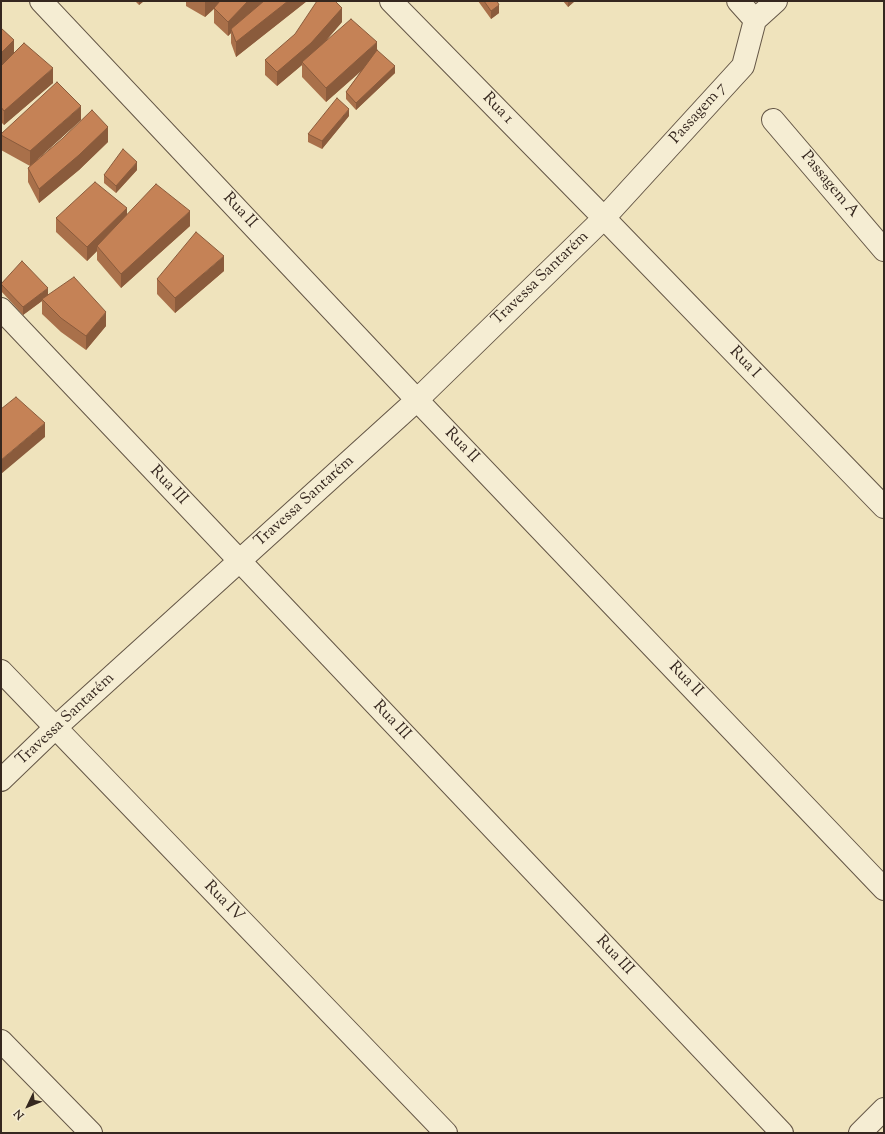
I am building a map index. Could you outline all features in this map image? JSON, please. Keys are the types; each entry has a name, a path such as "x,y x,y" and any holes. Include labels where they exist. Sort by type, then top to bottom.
{"street":[{"name":"Rua II","path":"41,1 417,400 884,889"},
{"name":"Rua 1","path":"391,1 604,218"},
{"path":"738,1 755,20 776,1"},
{"name":"Passagem 7","path":"604,218 742,66 755,20"},
{"name":"Passagem A","path":"773,120 883,247"},
{"name":"Travessa Santarém","path":"1,780 55,728 240,562 417,400 604,218"},
{"name":"Rua I","path":"604,218 884,507"},
{"name":"Rua III","path":"1,309 782,1133"},
{"name":"Rua IV","path":"1,671 446,1133"},
{"path":"1,1041 91,1133"},
{"path":"860,1133 884,1109"}],"building":[{"path":"220,1 248,1 228,22 214,8"},
{"path":"264,1 288,1 236,42 231,29"},
{"path":"317,1 335,1 342,8 311,43 277,72 265,60 295,34"},
{"path":"484,1 497,1 499,5 491,11"},
{"path":"351,19 377,42 326,88 302,62"},
{"path":"1,28 14,40 1,53"},
{"path":"24,43 53,68 4,111 1,107 1,66"},
{"path":"377,50 395,66 356,103 346,92"},
{"path":"57,82 81,106 30,151 1,135 1,134"},
{"path":"337,98 349,109 322,141 308,134"},
{"path":"92,110 108,127 79,155 39,189 28,168 63,138"},
{"path":"123,149 137,162 116,186 104,175"},
{"path":"95,182 127,208 87,247 56,218"},
{"path":"156,184 190,211 121,274 97,246"},
{"path":"196,232 224,256 175,298 157,279"},
{"path":"22,261 48,288 23,307 1,284"},
{"path":"74,277 106,312 86,336 61,318 42,299"},
{"path":"16,397 45,423 1,460 1,409"}]}
